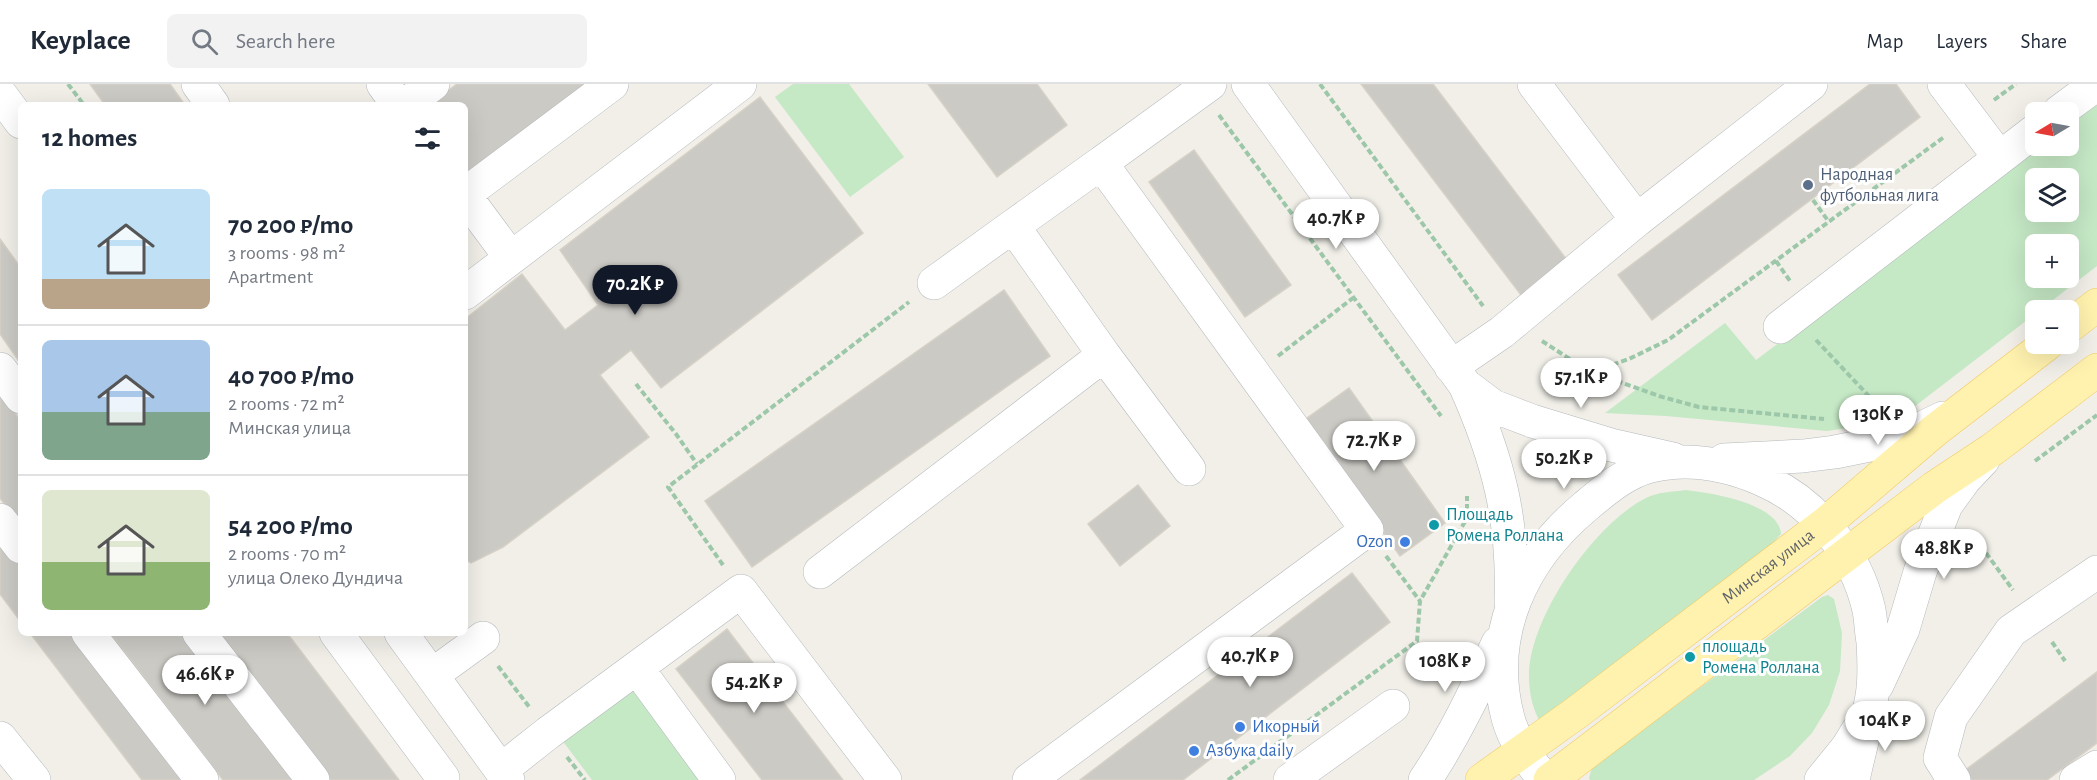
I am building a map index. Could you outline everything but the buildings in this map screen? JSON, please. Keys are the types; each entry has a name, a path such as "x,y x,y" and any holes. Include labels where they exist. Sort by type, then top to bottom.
{"main road":[{"path":"2079,319 2097,305"},
{"name":"Минская улица","path":"1482,780 1825,525 1964,409 2034,354"},
{"name":"Минская улица","path":"1550,780 1934,488 1993,449 2097,370"}],"street":[{"path":"198,84 211,102"},
{"path":"383,84 396,102"},
{"path":"409,102 433,84"},
{"path":"468,193 612,84"},
{"path":"468,291 740,84"},
{"path":"1248,84 1458,376 1485,430 1500,479 1509,525 1512,571 1501,663 1502,687 1508,720 1523,751 1545,780"},
{"path":"1534,84 1637,220"},
{"path":"1458,376 1502,332 1637,220 1811,84"},
{"path":"1944,84 1999,158"},
{"path":"2073,102 2097,84"},
{"path":"934,283 1205,87"},
{"path":"0,94 18,118"},
{"path":"1780,327 2025,138"},
{"path":"1029,780 1367,530 1101,163"},
{"path":"468,199 511,258"},
{"path":"1013,226 1104,355 1189,469"},
{"path":"820,572 1104,355"},
{"path":"0,369 18,393"},
{"path":"1458,376 1492,406 1532,422 1611,446 1743,471 1778,486 1799,500 1825,525 1847,555 1863,590 1869,612 1874,655 1870,704 1853,780"},
{"path":"1425,780 1438,761 1468,704 1525,577 1555,534 1590,501 1625,476 1650,466 1803,456 1853,448 1899,438 1964,409"},
{"path":"1821,780 1847,748 1870,704 1903,629 1920,572 1946,505 1965,479 1993,449"},
{"path":"0,520 18,543"},
{"path":"1954,780 1940,758 1951,717 2011,631 2097,572"},
{"path":"338,636 444,779 498,766 548,733 741,591 885,780"},
{"path":"90,636 202,780"},
{"path":"201,636 313,780"},
{"path":"403,636 498,766"},
{"path":"432,675 480,639"},
{"path":"637,668 719,780"},
{"path":"1290,780 1394,706"},
{"path":"0,738 34,780"},
{"path":"2076,780 2097,767"}],"path":[{"path":"68,84 82,102"},
{"path":"1320,84 1502,332 1539,338 1590,372 1699,407 1828,420"},
{"path":"1590,372 1629,359 1668,340 2016,84"},
{"path":"1205,87 1353,298 1446,423"},
{"path":"1813,200 1829,222"},
{"path":"1776,261 1808,306 1803,326 1886,414"},
{"path":"741,591 668,487 934,283"},
{"path":"1254,375 1353,298"},
{"path":"636,384 697,464"},
{"path":"2030,465 2097,415"},
{"path":"1228,780 1417,641 1420,601 1467,518 1468,488"},
{"path":"1970,531 1976,522"},
{"path":"1367,530 1420,601"},
{"path":"480,639 548,733"}],"green space":[{"path":"793,84 849,84 904,157 850,197 775,97"},
{"path":"2097,102 2097,266 2079,280 2079,234 2025,234 2025,288 2068,288 2053,300 2025,300 2025,322 1910,410 1887,422 1827,431 1666,416 1605,413 1725,323 1756,360 2027,156 2079,156 2079,116"},
{"path":"1686,490 1726,497 1756,507 1769,514 1777,523 1781,534 1772,544 1539,720 1530,688 1532,653 1540,627 1552,601 1568,575 1586,550 1626,511 1651,496"},
{"path":"1828,595 1834,599 1842,633 1840,671 1829,705 1812,733 1790,756 1754,780 1590,780 1592,768 1822,597"},
{"path":"634,678 711,780 592,780 559,736"}],"place":[{"name":"Народная футбольная лига","path":"1808,185"},
{"name":"Площадь Ромена Роллана","path":"1434,525"},
{"name":"Ozon","path":"1405,542"},
{"name":"площадь Ромена Роллана","path":"1690,657"},
{"name":"Икорный","path":"1240,727"},
{"name":"Азбука daily","path":"1194,751"}]}
